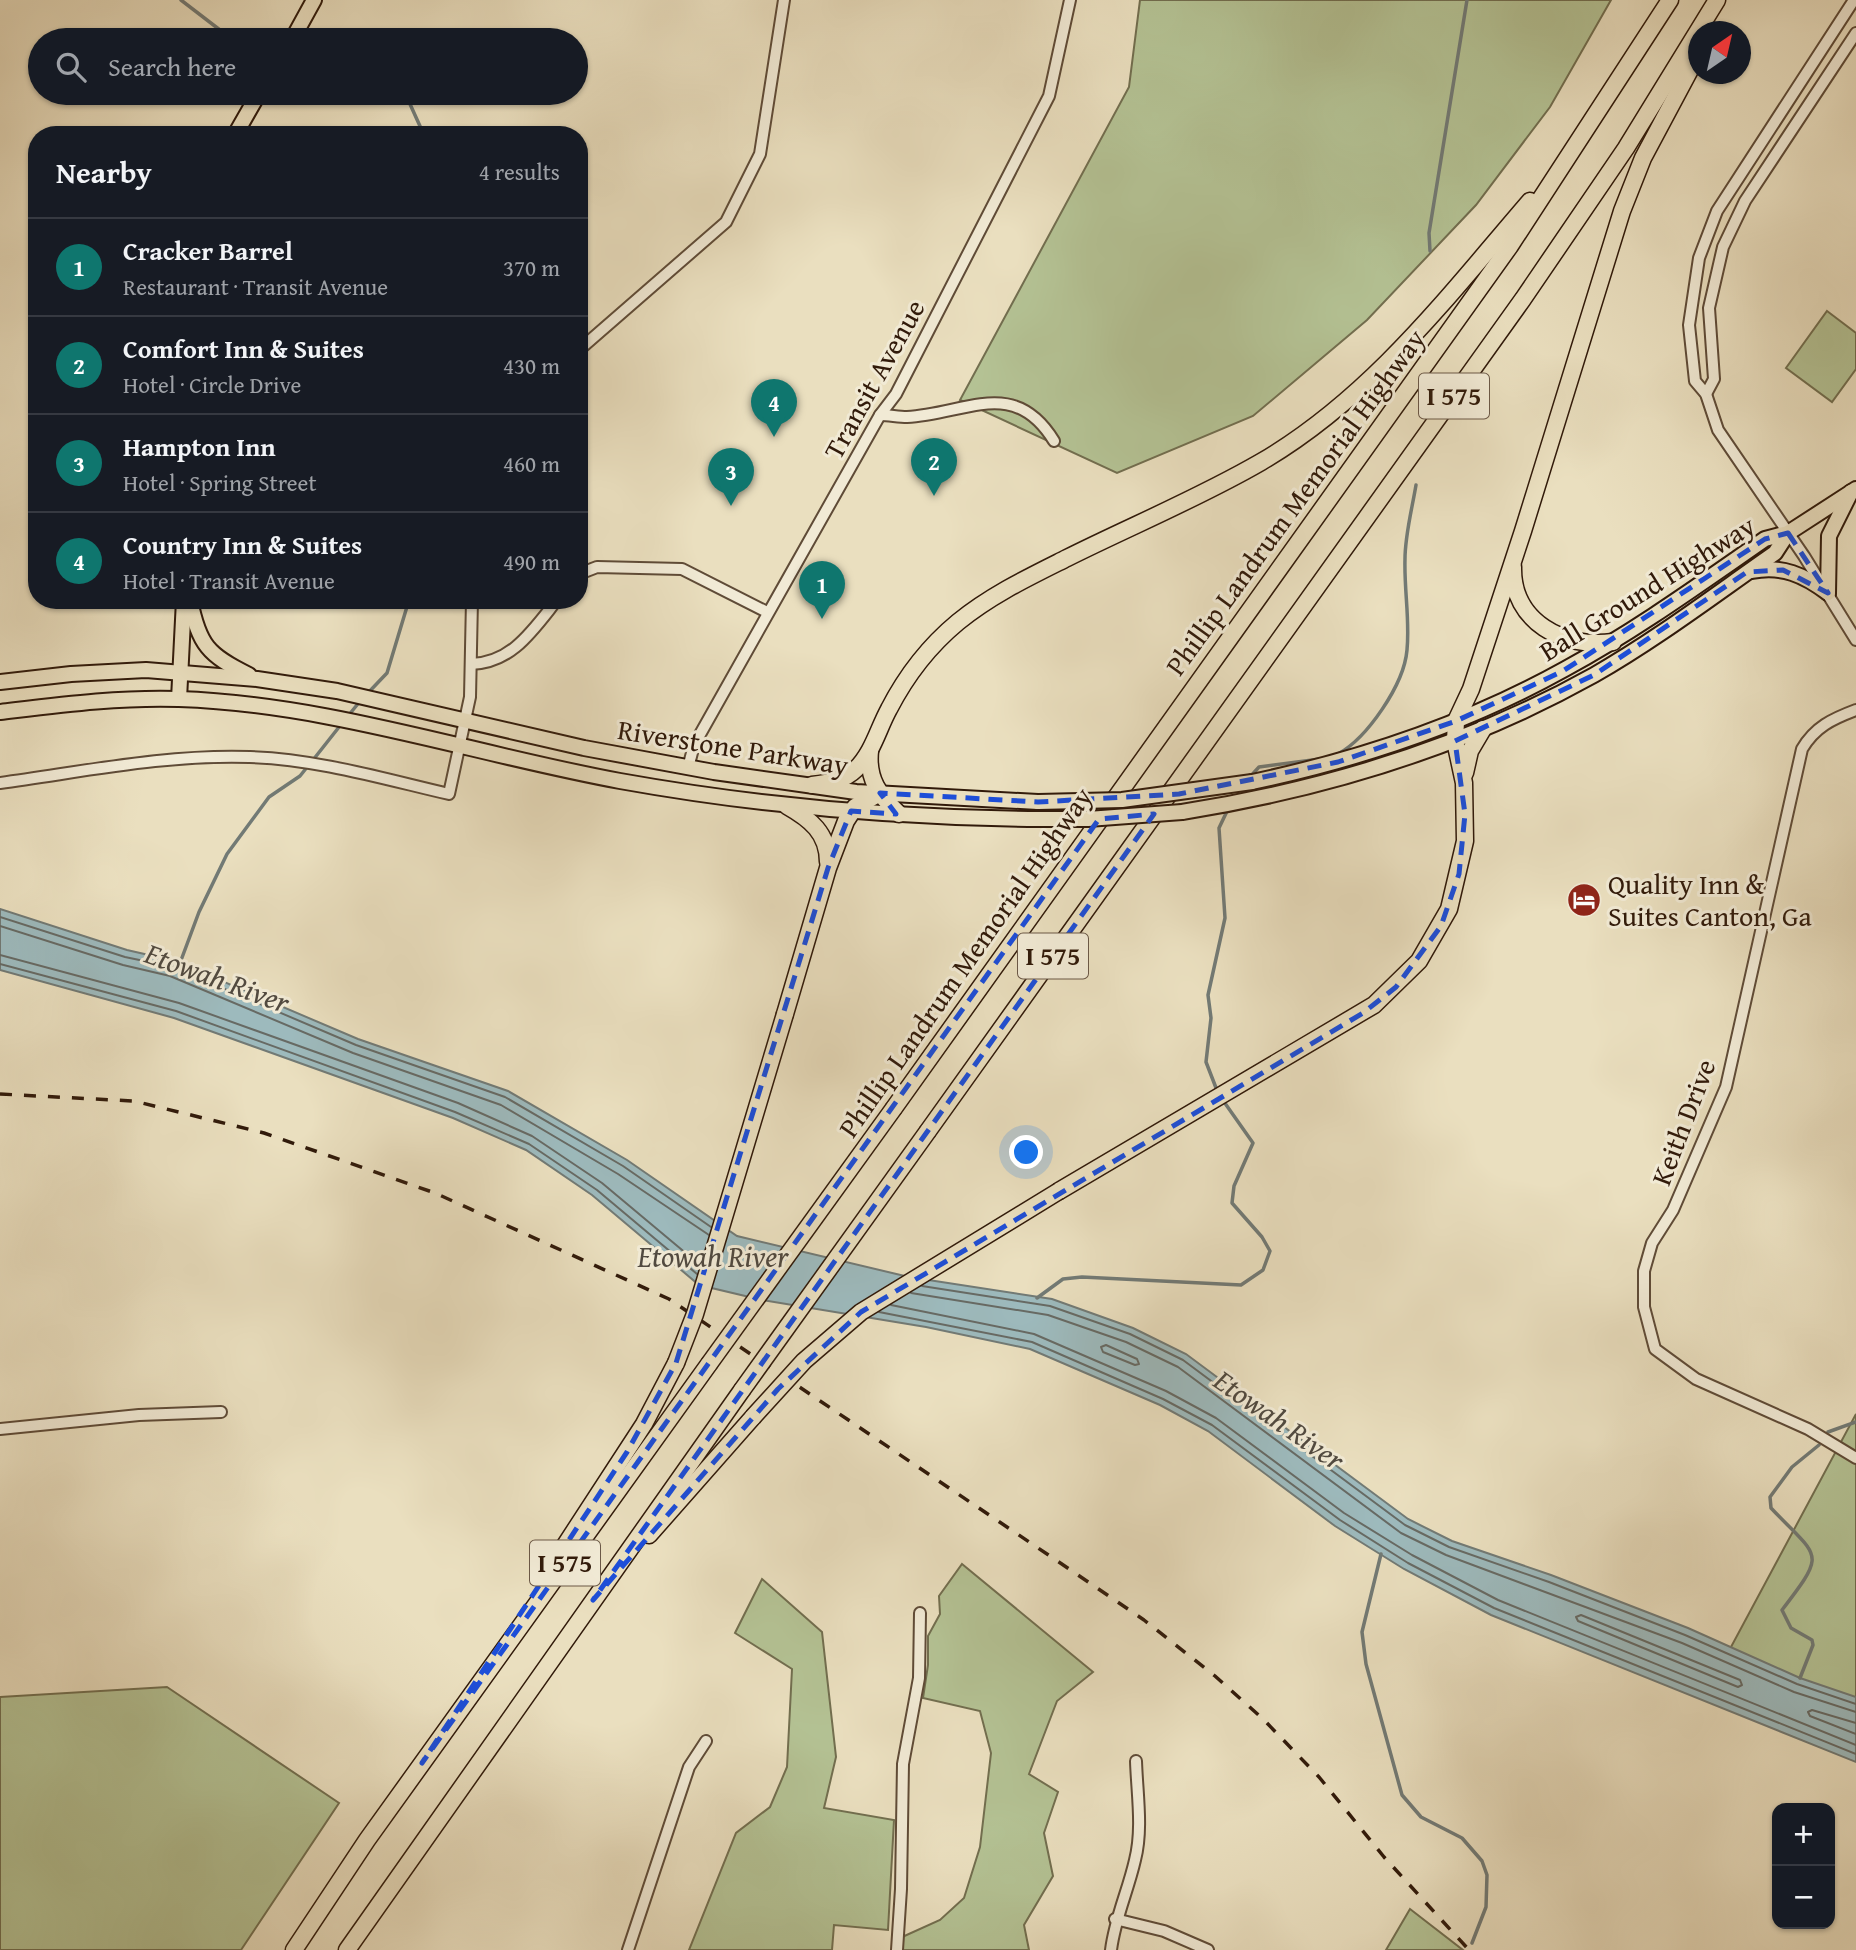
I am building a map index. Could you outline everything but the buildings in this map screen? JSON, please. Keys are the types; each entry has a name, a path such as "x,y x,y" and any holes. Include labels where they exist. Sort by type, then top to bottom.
{"highway":[{"name":"Phillip Landrum Memorial Highway","path":"294,1950 422,1763 1434,353 1577,146 1670,0"},
{"name":"I 575","path":"347,1950 742,1390 1523,299 1626,148 1717,0"},
{"path":"1716,21 1727,0"},
{"path":"593,1600 804,1361 861,1312 1059,1191 1374,1005 1403,980 1424,953 1449,909 1460,874 1465,841 1464,783 1455,741 1456,721 1471,690 1513,561 1622,211 1643,158 1688,74"},
{"path":"812,785 848,775 870,751 889,709 914,668 934,645 970,612 1020,582 1258,463 1316,427 1352,399 1414,336 1577,146"},
{"path":"1513,561 1513,579 1522,605 1545,629 1582,643 1614,642"},
{"path":"1464,783 1470,751 1483,729"},
{"path":"870,751 870,776 880,793 899,814"},
{"path":"422,1763 626,1452 676,1363 695,1314 828,868 851,811 880,793"},
{"path":"787,806 819,829 826,845 828,868"}],"main road":[{"path":"299,28 314,0"},
{"path":"240,126 252,105"},
{"path":"1828,593 1829,536 1854,490"},
{"name":"Ball Ground Highway","path":"1456,721 1533,686 1614,642 1765,539 1788,533 1854,490"},
{"name":"Ball Ground Highway","path":"851,811 1040,819 1123,817 1237,803 1314,787 1455,741 1546,700 1618,660 1775,553 1788,533"},
{"path":"1747,572 1783,570 1806,578 1828,593"},
{"path":"179,699 184,609"},
{"path":"192,609 196,632 205,647 220,660 257,679"},
{"name":"Riverstone Parkway","path":"0,682 105,671 257,679 337,691 584,748 688,768 880,793 1038,802 1133,799 1252,782 1338,762 1456,721"},
{"name":"Riverstone Parkway","path":"0,712 100,701 179,699 251,705 331,717 619,780 787,806 851,811"}],"street":[{"path":"588,342 726,222 760,154 784,0"},
{"name":"Transit Avenue","path":"688,768 694,745 767,612 880,415 896,394 1049,96 1070,0"},
{"path":"1854,0 1728,190 1706,236 1693,282 1689,326 1695,381 1706,394 1721,437 1828,593 1856,640"},
{"path":"1706,394 1714,379 1709,308 1723,247 1745,201 1856,33"},
{"path":"880,415 908,417 995,402 1022,407 1042,421 1054,441"},
{"path":"588,570 597,567 682,569 767,612"},
{"path":"0,783 177,760 250,757 310,764 449,794 470,697 472,609"},
{"path":"471,664 494,662 526,638 550,609"},
{"name":"Keith Drive","path":"1856,710 1825,723 1810,736 1802,749 1726,1087 1673,1210 1652,1243 1644,1271 1644,1307 1655,1349 1696,1379 1808,1429 1856,1458"},
{"path":"0,1429 139,1415 221,1412"},
{"path":"897,1950 903,1764 919,1678 920,1613"},
{"path":"628,1950 689,1767 706,1741"},
{"path":"1111,1950 1115,1919 1135,1860 1139,1839 1136,1761"},
{"path":"1115,1919 1164,1930 1208,1950"}],"highlighted area":[{"path":"1788,533 1828,593 1783,570 1747,572 1594,675 1455,741 1465,814 1459,874 1441,926 1396,987 1363,1013 861,1312 778,1389 593,1600 1154,814 1099,819 422,1763 627,1452 676,1363 828,868 851,811 896,814 880,793 1038,802 1179,794 1338,762 1456,721 1563,671 1765,539"}],"green space":[{"path":"1140,0 1611,0 1550,107 1476,205 1367,320 1253,416 1117,473 960,400 1129,87"},
{"path":"1827,311 1856,333 1856,369 1832,402 1786,368"},
{"path":"1856,1414 1856,1720 1724,1660"},
{"path":"962,1564 1093,1672 1057,1701 1029,1774 1058,1792 1044,1833 1053,1876 1024,1925 1029,1950 900,1950 900,1938 940,1920 964,1898 980,1847 991,1753 980,1711 923,1698 928,1665 928,1636 940,1614 939,1596"},
{"path":"762,1579 822,1632 836,1757 824,1808 894,1820 888,1930 834,1925 832,1950 689,1950 736,1833 770,1807 787,1767 792,1669 735,1633"},
{"path":"167,1687 339,1803 241,1950 0,1950 0,1697"},
{"path":"1410,1909 1463,1950 1386,1950"}],"water":[{"name":"Etowah River","path":"0,909 127,950 175,961 358,1039 508,1091 627,1160 737,1236 909,1277 1052,1299 1133,1328 1186,1354 1408,1519 1452,1541 1551,1575 1688,1628 1800,1678 1856,1697 1856,1762 1491,1615 1404,1569 1335,1526 1208,1431 1160,1405 1030,1349 926,1327 762,1300 699,1285 592,1195 526,1150 453,1118 174,1018 0,970"}],"waterway":[{"path":"181,0 217,28"},
{"path":"1430,251 1429,233 1467,0"},
{"path":"410,105 420,126"},
{"path":"1338,754 1361,736 1372,723 1391,694 1404,664 1408,639 1405,550 1416,485"},
{"path":"366,695 387,673 406,609"},
{"path":"348,716 361,700"},
{"path":"313,760 343,722"},
{"path":"1249,778 1259,767 1320,759"},
{"path":"180,963 199,912 227,854 269,797 300,776 308,766"},
{"path":"1218,1093 1206,1062 1211,1018 1208,995 1225,918 1219,828 1229,807"},
{"path":"1037,1298 1063,1279 1082,1277 1241,1285 1263,1270 1270,1251 1262,1237 1232,1203 1234,1186 1253,1143 1222,1099"},
{"path":"1828,1432 1856,1422"},
{"path":"1800,1678 1813,1645 1812,1640 1791,1628 1782,1610 1806,1576 1812,1556 1808,1547 1771,1508 1770,1497 1792,1467 1819,1445"},
{"path":"1381,1554 1362,1632 1366,1664 1402,1795 1421,1817 1462,1838 1482,1861 1487,1875 1486,1907 1472,1943"}],"railway":[{"path":"0,1094 134,1101 264,1133 435,1193 669,1299 1144,1620 1215,1676 1263,1719 1319,1777 1384,1857 1469,1950"}],"place":[{"name":"Country Inn & Suites","path":"774,437"},
{"name":"Comfort Inn & Suites","path":"934,496"},
{"name":"Hampton Inn","path":"731,506"},
{"name":"Cracker Barrel","path":"822,619"},
{"name":"Quality Inn & Suites Canton, Ga","path":"1584,900"}]}
